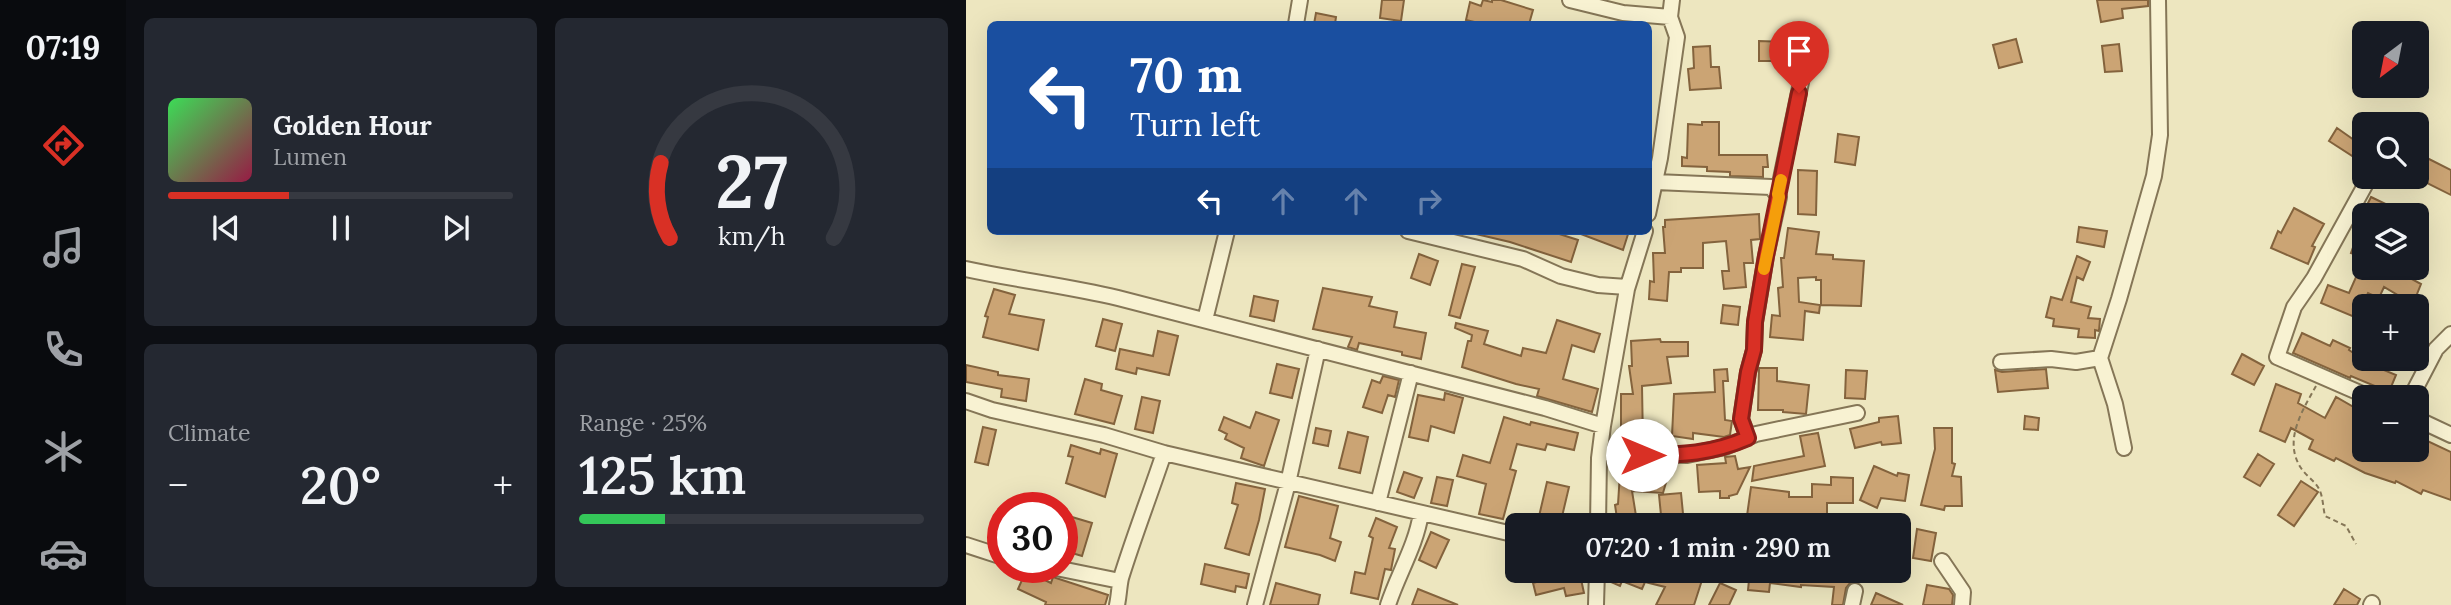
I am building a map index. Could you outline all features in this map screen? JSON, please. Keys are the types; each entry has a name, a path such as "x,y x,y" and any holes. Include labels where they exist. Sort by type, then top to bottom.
{"street":[{"path":"1296,21 1300,0"},
{"path":"1570,0 1623,13 1670,18"},
{"path":"1652,198 1656,182 1654,156 1677,37 1670,18 1672,0"},
{"path":"2124,448 2115,404 2099,358 2154,176 2160,135 2158,0"},
{"path":"1748,438 1741,419 1754,350 1755,322 1804,68"},
{"path":"1656,182 1771,187 1778,194"},
{"path":"2352,389 2277,357 2294,307 2314,278 2363,189"},
{"path":"1205,320 1226,235"},
{"path":"1424,235 1523,259 1561,276 1598,285 1627,288"},
{"path":"1598,513 1602,426 1627,288 1644,235"},
{"path":"966,270 1070,287 1205,320 1545,408 1602,426"},
{"path":"2418,385 2437,349 2451,334"},
{"path":"1255,605 1288,483 1318,349"},
{"path":"2001,362 2051,359 2076,362 2099,358"},
{"path":"1378,503 1411,373"},
{"path":"966,401 992,410 1104,435 1164,453 1505,532"},
{"path":"1600,453 1687,455 1726,447 1756,434 1857,413"},
{"path":"2429,425 2451,435"},
{"path":"1117,605 1120,581 1139,519 1164,453"},
{"path":"1388,605 1396,580 1418,534 1421,513"},
{"path":"966,545 987,551"},
{"path":"1942,561 1963,592 1962,605"},
{"path":"1078,572 1120,581"},
{"path":"1596,605 1597,583"}],"path":[{"path":"2319,374 2321,377 2299,417 2293,439 2295,460 2319,489 2325,516 2346,526 2356,544"}],"building":[{"path":"1382,0 1404,0 1401,21 1380,18"},
{"path":"1483,0 1501,0 1533,10 1530,21 1466,20 1470,2 1481,6"},
{"path":"2097,0 2148,0 2148,6 2122,9 2123,18 2101,22"},
{"path":"1316,13 1336,17 1335,21 1315,21"},
{"path":"2016,39 2022,62 1999,68 1993,45"},
{"path":"1759,41 1787,42 1787,61 1759,61"},
{"path":"2119,44 2122,71 2105,72 2102,46"},
{"path":"1710,46 1711,67 1719,67 1721,88 1690,90 1688,69 1694,68 1693,47"},
{"path":"1702,122 1719,122 1719,155 1767,155 1768,167 1763,167 1763,177 1730,176 1730,172 1707,171 1707,167 1682,166 1682,157 1687,158 1688,124 1702,125"},
{"path":"2337,128 2352,139 2352,156 2329,141"},
{"path":"1838,134 1859,137 1855,165 1835,162"},
{"path":"2429,159 2451,170 2451,195 2429,184"},
{"path":"1798,170 1817,171 1816,215 1798,214"},
{"path":"2371,197 2384,203 2368,203"},
{"path":"2294,208 2324,224 2312,246 2315,247 2308,264 2271,248 2278,231 2281,233"},
{"path":"1759,214 1760,239 1751,240 1753,263 1744,263 1746,287 1724,289 1722,271 1729,271 1726,241 1703,243 1703,268 1681,268 1681,272 1669,272 1667,301 1649,299 1650,281 1654,282 1653,253 1665,253 1665,220"},
{"path":"2079,227 2107,231 2104,247 2077,242"},
{"path":"1788,228 1819,232 1816,254 1833,255 1833,259 1864,261 1861,306 1821,305 1821,280 1816,280 1816,277 1798,278 1799,302 1820,305 1819,313 1805,311 1803,340 1770,337 1772,315 1780,316 1778,288 1783,287 1781,258 1784,258"},
{"path":"1480,235 1562,235 1578,240 1571,262"},
{"path":"1584,235 1628,235 1623,250"},
{"path":"1419,254 1438,261 1430,285 1411,278"},
{"path":"2077,256 2090,262 2083,280 2077,277 2071,302 2091,307 2088,318 2100,319 2095,338 2078,337 2079,329 2053,326 2054,319 2046,317 2051,297 2062,300"},
{"path":"1462,264 1475,267 1460,318 1449,315"},
{"path":"2355,280 2414,280 2421,284 2417,294 2396,294 2384,287 2381,294 2352,294 2352,316 2321,303 2328,285 2349,293"},
{"path":"1323,288 1372,297 1369,306 1397,312 1394,327 1426,333 1421,359 1359,343 1357,350 1348,347 1352,337 1313,329"},
{"path":"994,289 1015,295 1009,314 1044,320 1038,350 983,337 988,317 985,316"},
{"path":"1254,296 1278,301 1274,321 1250,316"},
{"path":"1723,305 1740,307 1738,325 1721,323"},
{"path":"1103,319 1122,324 1115,351 1096,346"},
{"path":"1557,320 1600,334 1594,352 1572,345 1563,379 1598,389 1592,412 1537,396 1539,389 1462,367 1472,335 1455,328 1456,323 1488,331 1484,344 1521,356 1523,348 1546,353"},
{"path":"1158,331 1178,336 1169,375 1137,368 1136,374 1116,369 1120,349 1153,356"},
{"path":"2302,333 2330,346 2333,340 2350,348 2352,371 2386,371 2396,375 2392,385 2372,385 2293,353"},
{"path":"1660,339 1661,342 1688,342 1688,356 1667,357 1671,383 1642,386 1643,443 1621,443 1621,394 1633,394 1629,366 1632,366 1631,341"},
{"path":"2242,354 2264,366 2254,385 2232,374"},
{"path":"1277,364 1299,369 1292,398 1270,393"},
{"path":"966,365 998,372 998,375 1029,379 1026,401 1001,397 1002,389 966,382"},
{"path":"1759,368 1777,368 1777,381 1809,385 1806,414 1758,410"},
{"path":"1727,369 1728,381 1723,381 1725,420 1732,421 1730,435 1724,437 1693,433 1693,439 1672,436 1674,394 1715,392 1714,370"},
{"path":"2046,369 2048,388 1998,392 1995,370 2002,372"},
{"path":"1846,370 1867,371 1865,399 1845,398"},
{"path":"1383,376 1399,380 1395,397 1388,395 1382,413 1363,407 1372,380 1380,383"},
{"path":"1085,379 1102,384 1101,390 1122,396 1114,424 1075,414"},
{"path":"2276,384 2301,394 2298,403 2325,418 2336,397 2352,406 2352,462 2429,462 2429,442 2451,452 2451,500 2423,490 2421,494 2396,481 2395,483 2365,473 2336,458 2334,461 2309,449 2313,440 2291,428 2285,442 2260,431"},
{"path":"1445,393 1463,398 1454,433 1431,426 1428,441 1409,437 1418,395 1444,400"},
{"path":"1142,397 1160,401 1153,433 1135,429"},
{"path":"1256,412 1279,420 1264,466 1241,458 1244,448 1225,439 1227,434 1219,430 1224,417 1250,428"},
{"path":"1898,416 1901,443 1882,445 1881,442 1855,448 1850,429 1879,422 1879,418"},
{"path":"2025,416 2039,418 2038,430 2024,429"},
{"path":"1504,417 1530,425 1531,422 1578,433 1574,450 1547,444 1545,450 1517,444 1510,469 1516,471 1503,519 1479,514 1486,484 1457,476 1463,455 1490,463"},
{"path":"983,427 996,430 988,465 975,462"},
{"path":"1316,428 1331,431 1328,446 1313,443"},
{"path":"1934,428 1952,428 1952,463 1955,464 1952,476 1961,477 1962,506 1945,506 1944,510 1921,505 1935,449"},
{"path":"1348,432 1368,437 1360,473 1339,468"},
{"path":"1818,433 1825,466 1752,481 1754,466 1804,456 1800,436"},
{"path":"1071,445 1100,454 1101,449 1117,454 1105,497 1066,483 1073,457 1068,456"},
{"path":"2258,454 2274,464 2260,486 2244,477"},
{"path":"1735,456 1738,469 1750,467 1737,494 1720,498 1720,491 1699,492 1697,465 1726,463 1725,457"},
{"path":"1874,466 1897,476 1898,473 1909,475 1905,501 1881,498 1877,508 1860,500"},
{"path":"1661,469 1669,472 1663,493 1632,491 1636,513 1616,513 1620,473 1659,475"},
{"path":"1404,472 1422,478 1414,498 1397,492"},
{"path":"1437,477 1453,480 1447,506 1431,503"},
{"path":"1831,477 1853,478 1853,503 1827,503 1827,513 1747,513 1751,487 1789,492 1789,497 1812,497 1812,484 1831,485"},
{"path":"2301,481 2318,492 2294,526 2278,515"},
{"path":"1547,482 1569,487 1563,513 1540,513"},
{"path":"1236,483 1265,489 1249,555 1225,548 1238,505 1232,503"},
{"path":"1681,493 1683,513 1661,513 1659,495"},
{"path":"1299,496 1338,506 1330,538 1341,542 1335,561 1285,547"},
{"path":"1376,518 1397,527 1389,548 1395,549 1391,570 1385,569 1378,599 1351,593 1355,572 1365,574 1373,538 1369,536"},
{"path":"1078,519 1092,523 1082,556 1078,555"},
{"path":"1917,529 1936,533 1931,561 1913,558"},
{"path":"1431,532 1449,540 1436,568 1419,560"},
{"path":"1205,564 1249,574 1246,588 1236,586 1235,592 1201,584"},
{"path":"1021,583 1071,583 1108,595 1105,605 1045,605 1046,602 1018,589"},
{"path":"1276,583 1320,595 1318,605 1270,605"},
{"path":"1533,583 1582,583 1584,593 1566,596 1564,588 1536,595"},
{"path":"1627,583 1645,583 1642,589"},
{"path":"1649,583 1701,583 1694,605 1656,605 1665,587"},
{"path":"1720,583 1736,590 1729,605 1709,605"},
{"path":"1749,583 1770,583 1769,592 1748,590"},
{"path":"1770,583 1850,583 1846,588 1843,605 1832,605 1834,587"},
{"path":"1927,585 1949,589 1953,595 1952,605 1923,605"},
{"path":"1418,589 1458,605 1412,605"},
{"path":"2344,589 2360,599 2357,605 2334,605"},
{"path":"1876,593 1903,605 1871,605"}],"slow traffic":[{"path":"1764,269 1781,180"}],"route":[{"path":"1642,455 1687,455 1726,447 1748,438 1741,419 1754,350 1755,322 1799,93"}]}
